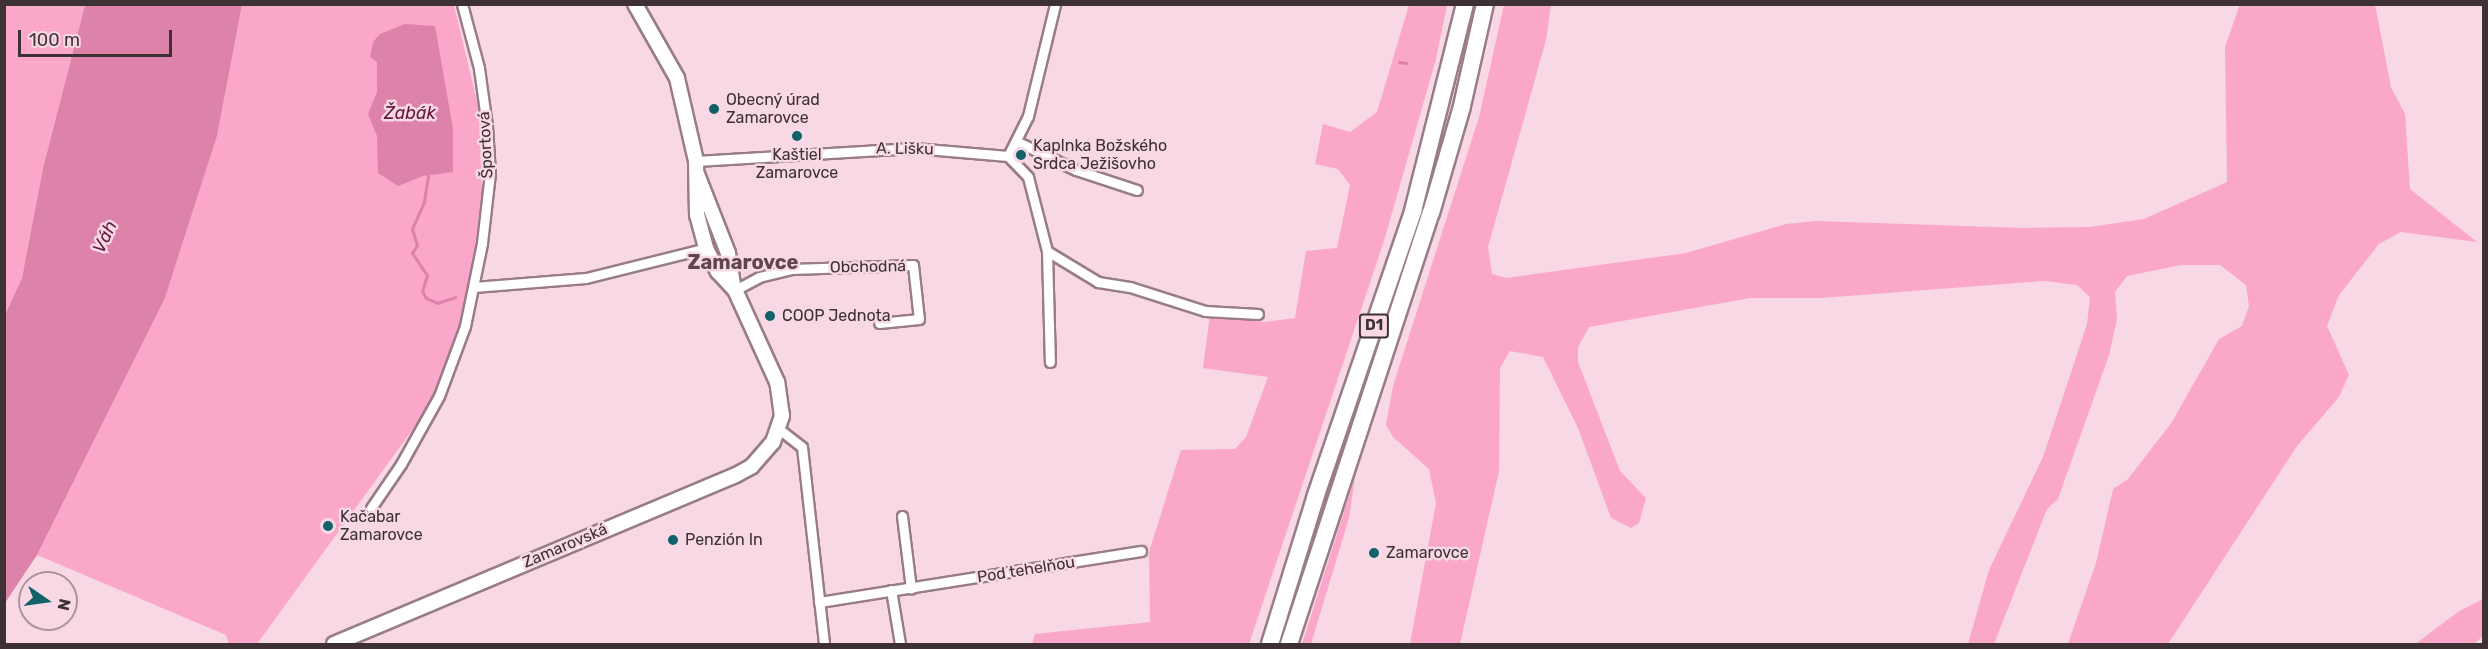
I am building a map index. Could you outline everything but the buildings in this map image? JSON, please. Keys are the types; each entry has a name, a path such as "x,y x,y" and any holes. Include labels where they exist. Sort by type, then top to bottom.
{"highway":[{"name":"D1","path":"1270,645 1316,495 1413,211 1465,4"},
{"name":"D1","path":"1289,645 1431,213 1462,106 1485,4"}],"main road":[{"name":"Zamarovská","path":"334,645 736,475 764,455 779,429 782,406 777,382 735,291 728,253 696,167 677,78 635,4"},
{"name":"Zamarovská","path":"696,167 697,215 706,248 718,272 735,291"}],"street":[{"name":"Športová","path":"370,508 401,464 438,396 465,326 474,287 490,164 479,68 462,4"},
{"path":"1050,362 1047,251 1028,177 1008,156 1018,142 1028,116 1055,4"},
{"path":"1018,142 1076,170 1137,190"},
{"name":"A. Lišku","path":"696,167 914,148 1008,156"},
{"path":"474,287 586,278 706,248"},
{"path":"1047,251 1098,282 1130,287 1205,311 1258,314"},
{"name":"Obchodná","path":"735,291 759,277 791,269 913,265 919,319 879,323"},
{"path":"779,429 802,447 824,645"},
{"path":"902,516 911,588"},
{"name":"Pod tehelňou","path":"819,602 1141,551"},
{"path":"891,591 900,645"}],"shaded area":[{"path":"2240,4 2375,5 2391,87 2405,114 2410,189 2477,242 2401,232 2379,244 2339,295 2327,326 2349,375 2339,397 2297,446 2168,644 2068,644 2096,563 2113,489 2128,479 2172,422 2219,339 2242,326 2249,306 2246,285 2220,265 2181,265 2127,276 2115,292 2117,319 2109,355 2058,499 2047,509 1994,644 1968,644 1989,570 2043,457 2087,324 2090,297 2077,285 2044,281 1821,298 1750,298 1589,327 1578,347 1578,362 1620,471 1646,498 1639,523 1631,528 1611,518 1578,428 1543,357 1510,351 1500,368 1499,471 1460,644 1410,644 1436,503 1429,469 1393,437 1386,425 1393,386 1479,117 1504,5 1551,5 1546,40 1488,247 1492,274 1506,278 1686,253 1786,224 1817,221 2023,228 2089,227 2144,219 2227,182 2225,47"},
{"path":"4,5 85,5 43,168 22,278 5,315"},
{"path":"242,5 454,5 479,110 482,190 467,315 431,404 257,644 229,644 226,635 37,555 165,298 217,136"},
{"path":"1409,5 1447,5 1436,59 1384,241 1249,644 1032,644 1035,634 1150,622 1149,552 1181,450 1235,449 1246,437 1268,377 1203,368 1210,314 1263,322 1295,318 1306,251 1337,248 1350,185 1338,169 1315,164 1323,124 1350,132 1377,112"},
{"path":"1355,477 1349,518 1311,644 1302,644"},
{"path":"2483,599 2483,636 2474,644 2415,644 2458,612"}],"water":[{"name":"Váh","path":"85,5 242,5 217,136 165,298 37,555 26,571 18,571 18,584 5,603 5,315 22,278 43,168"},
{"name":"Žabák","path":"405,24 435,26 453,129 453,172 423,176 398,186 378,173 377,136 368,114 377,92 377,62 370,57 373,42 380,34"}],"waterway":[{"path":"1399,62 1406,63"},
{"path":"428,176 424,202 412,229 417,245 412,253 427,275 422,291 426,298 437,303 455,297"}],"place":[{"name":"Obecný úrad Zamarovce","path":"714,109"},
{"name":"Kaštiel Zamarovce","path":"797,136"},
{"name":"Kaplnka Božského Srdca Ježišovho","path":"1021,155"},
{"name":"COOP Jednota","path":"770,316"},
{"name":"Kačabar Zamarovce","path":"328,526"},
{"name":"Penzión In","path":"673,540"},
{"name":"Zamarovce","path":"1374,553"}],"district":[{"name":"Zamarovce","path":"743,262"}]}
